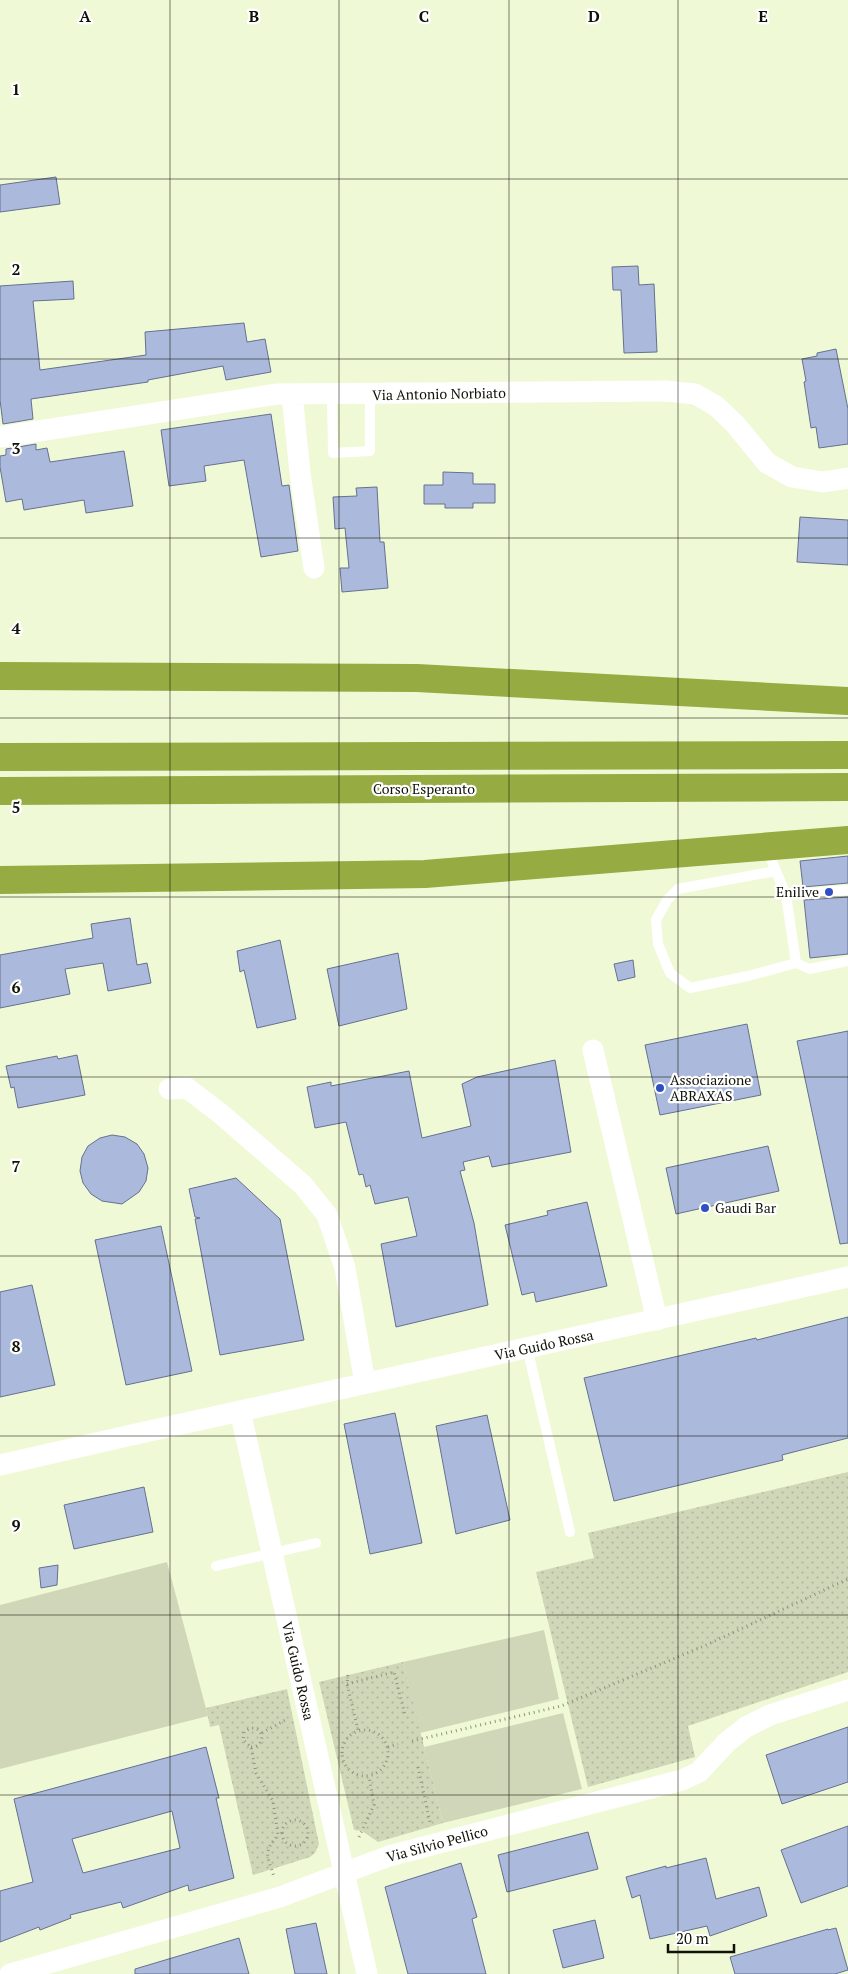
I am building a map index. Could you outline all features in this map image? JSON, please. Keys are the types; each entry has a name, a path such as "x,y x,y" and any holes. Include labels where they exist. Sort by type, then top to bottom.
{"highway":[{"path":"0,676 417,678 848,701"},
{"path":"0,757 848,755"},
{"name":"Corso Esperanto","path":"0,791 848,787"},
{"path":"0,880 425,874 848,840"}],"street":[{"name":"Via Antonio Norbiato","path":"0,437 260,397 292,394 666,391 695,394 716,406 735,424 767,463 792,478 823,482 848,478"},
{"path":"292,394 300,473 314,568"},
{"path":"593,1050 657,1320"},
{"path":"168,1089 187,1088 221,1114 303,1184 327,1215 345,1268 365,1383"},
{"name":"Via Guido Rossa","path":"0,1465 848,1277"},
{"name":"Via Guido Rossa","path":"240,1411 367,1974"},
{"name":"Via Silvio Pellico","path":"10,1974 280,1896 389,1856 682,1780 699,1772 727,1742 746,1727 770,1715 848,1690"}],"lane":[{"path":"332,395 333,453 370,451 370,394"},
{"path":"765,846 786,895 796,963"},
{"path":"776,871 678,889 667,900 656,920 658,944 670,973 690,988 748,976 796,963 810,969 848,961"},
{"path":"786,895 848,890"},
{"path":"529,1348 530,1360 570,1532"},
{"path":"216,1566 316,1543"}],"path":[{"path":"412,1741 561,1706 704,1646 848,1579"},
{"path":"347,1684 394,1672 406,1715"},
{"path":"348,1675 347,1684 358,1730"},
{"path":"262,1733 293,1716 308,1712"},
{"path":"249,1728 254,1728 262,1733 261,1742 257,1746 251,1747 246,1745 243,1740 244,1732 249,1728"},
{"path":"358,1730 373,1731 385,1740 388,1747 386,1762 382,1769 369,1776 362,1776 349,1770 342,1758 341,1751 346,1738 358,1730"},
{"path":"388,1747 398,1744"},
{"path":"251,1747 256,1773 273,1801 280,1830 285,1842 296,1846 301,1844 308,1835 304,1824 294,1819 288,1821 280,1830 278,1835 271,1842 267,1850 280,1896"},
{"path":"418,1766 430,1822"},
{"path":"360,1842 359,1835 374,1806 369,1776"}],"green space":[{"path":"848,1472 848,1672 688,1726 695,1757 588,1787 536,1572 594,1558 588,1533"},
{"path":"167,1562 208,1716 0,1769 0,1605"},
{"path":"544,1630 559,1699 420,1733 403,1662"},
{"path":"403,1662 443,1823 378,1842 362,1831 354,1830 319,1682"},
{"path":"287,1689 319,1844 315,1853 310,1857 253,1875 219,1725 210,1727 206,1708"},
{"path":"563,1713 582,1789 443,1823 424,1747"}],"building":[{"path":"56,177 60,204 0,212 0,185"},
{"path":"638,266 639,285 654,284 657,352 624,353 621,290 613,290 612,267"},
{"path":"73,281 74,299 33,301 40,370 146,355 145,332 244,323 247,342 265,339 271,372 226,380 223,366 148,380 148,382 31,399 33,419 3,424 0,400 0,286"},
{"path":"836,349 848,409 848,444 819,448 816,427 811,428 802,359 817,356 817,353"},
{"path":"271,414 282,486 289,485 298,551 261,557 244,460 204,466 206,481 169,486 161,430"},
{"path":"36,444 36,450 47,448 50,462 124,451 133,506 86,513 84,500 24,510 22,499 6,502 0,456 6,455 6,449"},
{"path":"443,472 473,473 473,484 495,484 495,503 473,503 473,508 445,508 445,504 424,504 424,485 443,485"},
{"path":"377,487 380,542 384,542 388,588 342,592 340,568 349,568 345,528 335,529 333,497 357,496 356,488"},
{"path":"800,517 848,520 848,565 797,562"},
{"path":"848,856 848,883 803,887 800,861"},
{"path":"848,897 848,954 810,958 804,900"},
{"path":"130,918 137,965 147,963 151,983 108,991 103,963 65,969 70,994 0,1008 0,955 93,938 91,924"},
{"path":"280,940 296,1019 257,1028 244,970 240,972 237,951"},
{"path":"398,953 407,1009 339,1026 327,969"},
{"path":"633,960 635,977 618,981 614,964"},
{"path":"747,1024 761,1095 660,1115 645,1045"},
{"path":"848,1031 848,1243 840,1244 797,1041"},
{"path":"77,1055 85,1095 18,1108 14,1087 11,1088 6,1066 57,1056 58,1059"},
{"path":"555,1060 571,1152 492,1167 489,1156 463,1162 465,1170 460,1171 474,1223 488,1305 396,1327 381,1244 417,1236 408,1197 375,1204 370,1185 366,1187 363,1174 359,1175 346,1122 315,1128 307,1087 331,1082 331,1086 409,1071 422,1138 471,1126 462,1084 477,1077"},
{"path":"112,1135 125,1137 137,1144 144,1154 148,1168 146,1181 139,1192 122,1204 102,1201 91,1194 83,1183 80,1171 82,1157 88,1146 100,1138"},
{"path":"768,1146 779,1191 676,1214 666,1168"},
{"path":"236,1178 280,1219 304,1340 220,1355 195,1219 200,1218 195,1217 189,1189"},
{"path":"587,1202 607,1286 536,1302 534,1292 522,1295 505,1225 548,1215 547,1211"},
{"path":"161,1226 192,1371 126,1385 95,1240"},
{"path":"32,1285 55,1385 0,1397 0,1292"},
{"path":"848,1317 848,1438 782,1455 783,1460 614,1501 584,1378 756,1338 757,1340"},
{"path":"395,1413 422,1543 370,1554 344,1424"},
{"path":"487,1415 510,1520 456,1534 436,1426"},
{"path":"144,1487 153,1532 74,1549 64,1505"},
{"path":"58,1565 57,1585 41,1588 39,1568"},
{"path":"848,1727 848,1782 782,1804 766,1755"},
{"path":"206,1747 219,1798 216,1798 234,1878 189,1891 188,1885 123,1908 121,1902 70,1915 71,1918 40,1930 39,1927 0,1942 0,1891 33,1882 14,1799","holes":["172,1811 180,1848 83,1873 72,1839"]},
{"path":"848,1826 848,1886 801,1903 781,1850"},
{"path":"588,1832 598,1869 507,1892 498,1855"},
{"path":"706,1858 716,1899 759,1887 767,1916 710,1936 707,1926 650,1939 640,1895 632,1898 626,1877"},
{"path":"461,1863 477,1917 472,1919 486,1974 408,1974 385,1887"},
{"path":"595,1920 604,1958 563,1968 553,1930"},
{"path":"316,1923 327,1974 295,1974 286,1929"},
{"path":"836,1928 848,1970 835,1974 735,1974 730,1957"},
{"path":"239,1938 249,1974 135,1974 135,1969"}],"place":[{"name":"Enilive","path":"829,892"},
{"name":"Associazione ABRAXAS","path":"660,1088"},
{"name":"Gaudi Bar","path":"705,1208"}]}
